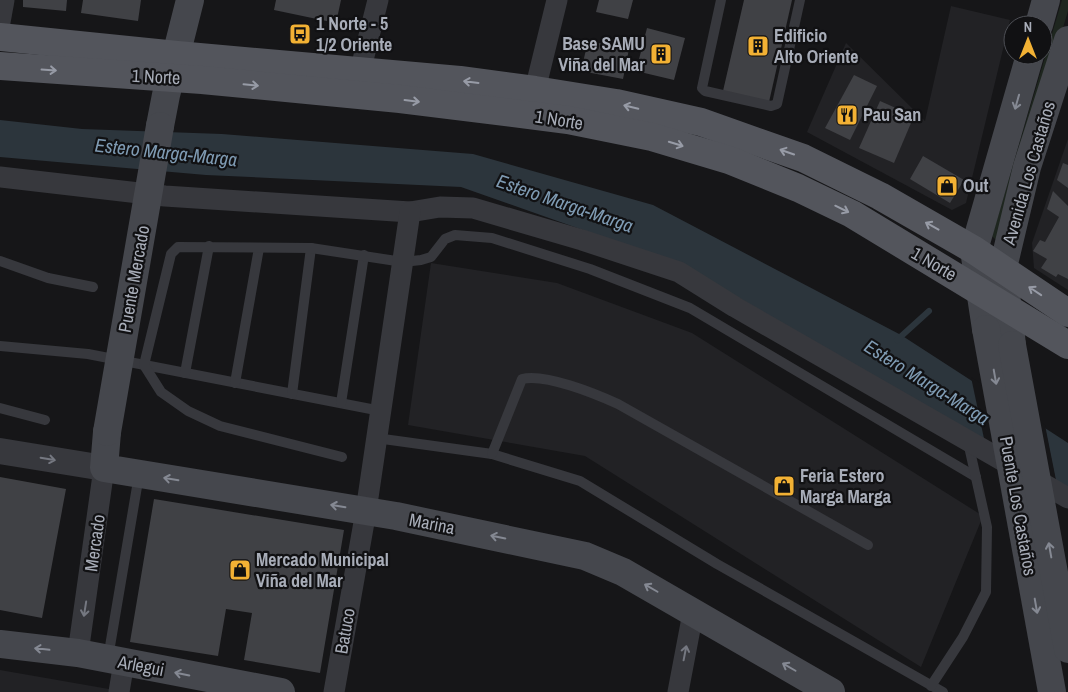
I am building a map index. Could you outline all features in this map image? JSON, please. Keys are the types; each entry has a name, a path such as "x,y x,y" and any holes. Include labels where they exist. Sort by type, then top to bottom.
{"main road":[{"name":"Puente Mercado","path":"107,432 160,126 190,0"},
{"path":"1042,15 1046,0"},
{"name":"1 Norte","path":"0,37 173,67 400,99 568,120 652,137 729,160 798,188 852,214 1068,345"},
{"name":"Avenida Los Castaños","path":"1007,307 1003,268 1027,167 1068,40"},
{"name":"Avenida Los Castaños","path":"978,290 974,250 1027,65"},
{"name":"1 Norte","path":"0,66 173,67 360,72 535,90 616,103 701,122 803,158 880,196 1003,268 1068,313"},
{"name":"Puente Los Castaños","path":"978,290 1052,692"},
{"name":"Puente Los Castaños","path":"1007,307 1012,345 1068,649"},
{"name":"Mercado","path":"104,468 107,432"},
{"name":"Marina","path":"104,468 366,511 585,556 623,572 831,692"},
{"name":"Arlegui","path":"0,644 78,653 218,687 281,692"}],"street":[{"path":"0,22 4,0"},
{"path":"360,72 378,0"},
{"path":"535,90 556,0"},
{"path":"1,178 165,196 410,212 440,207 473,208 582,240 679,272 968,442 1068,498"},
{"name":"Batuco","path":"334,692 366,511 410,212"},
{"name":"Marina","path":"0,450 104,468"},
{"name":"Mercado","path":"78,653 104,468"},
{"path":"678,692 693,613"},
{"path":"116,661 119,692"}],"lane":[{"path":"721,0 702,88 705,91 771,106 777,104 800,0"},
{"path":"342,457 220,426 188,411 161,392 144,365 171,254 178,247 311,248 403,262 431,257 446,239 455,235 492,238 590,269 690,308 976,478"},
{"path":"185,373 209,246"},
{"path":"235,383 259,248"},
{"path":"292,394 311,248"},
{"path":"341,403 364,255"},
{"path":"0,261 48,278 93,287"},
{"path":"0,346 88,354 381,411"},
{"path":"492,454 522,379 534,378 586,390 626,409 868,545"},
{"path":"0,408 45,420"},
{"path":"376,438 492,454 580,481 717,564 943,692"},
{"path":"931,686 963,637 986,592 987,526 968,442"},
{"path":"116,661 139,474"}],"shaded area":[{"path":"1062,0 1068,0 1068,11 1053,61 1053,30"},
{"path":"951,6 1003,18 1003,49 966,203 952,210 807,132 846,43 925,121"},
{"path":"1043,65 1052,65 1000,239 995,239 992,236"},
{"path":"1068,139 1068,290 1034,268 1032,243"},
{"name":"Feria Estero Marga Marga","path":"431,263 557,283 692,333 983,516 921,667 585,456 408,425"},
{"path":"0,670 126,692 0,692"}],"water":[{"name":"Estero Marga-Marga","path":"0,120 82,129 222,134 473,154 653,205 901,335 1068,443 1068,489 682,265 461,187 206,175 0,157"}],"pier":[{"path":"971,377 1045,425 1057,485 986,448"}],"building":[{"path":"23,0 67,0 66,11 23,7"},
{"path":"83,0 141,0 138,21 81,13"},
{"path":"276,0 341,0 336,23 274,10"},
{"path":"599,0 633,0 628,19 596,12"},
{"name":"Edificio Alto Oriente","path":"744,0 792,0 769,102 723,91"},
{"name":"Base SAMU Viña del Mar","path":"647,28 685,38 674,80 636,71"},
{"path":"588,41 629,49 623,79 581,71"},
{"name":"Pau San","path":"854,75 877,86 850,140 825,128"},
{"path":"880,101 914,116 894,163 859,148"},
{"path":"923,156 964,180 950,203 910,179"},
{"path":"1063,163 1068,165 1068,188 1057,180"},
{"path":"1053,191 1068,206 1068,279 1058,274 1056,277 1041,268 1047,259 1033,251 1040,240 1045,242 1059,217 1047,209"},
{"path":"0,477 66,489 42,618 0,610"},
{"name":"Mercado Municipal Viña del Mar","path":"154,499 344,530 320,673 244,660 252,613 226,609 218,656 130,642"}],"waterway":[{"name":"Estero Marga-Marga","path":"897,340 929,311"}],"place":[{"name":"1 Norte - 5 1/2 Oriente","path":"300,34"},
{"name":"Edificio Alto Oriente","path":"758,46"},
{"name":"Base SAMU Viña del Mar","path":"661,54"},
{"name":"Pau San","path":"847,115"},
{"name":"Out","path":"947,186"},
{"name":"Feria Estero Marga Marga","path":"784,486"},
{"name":"Mercado Municipal Viña del Mar","path":"240,570"}]}
